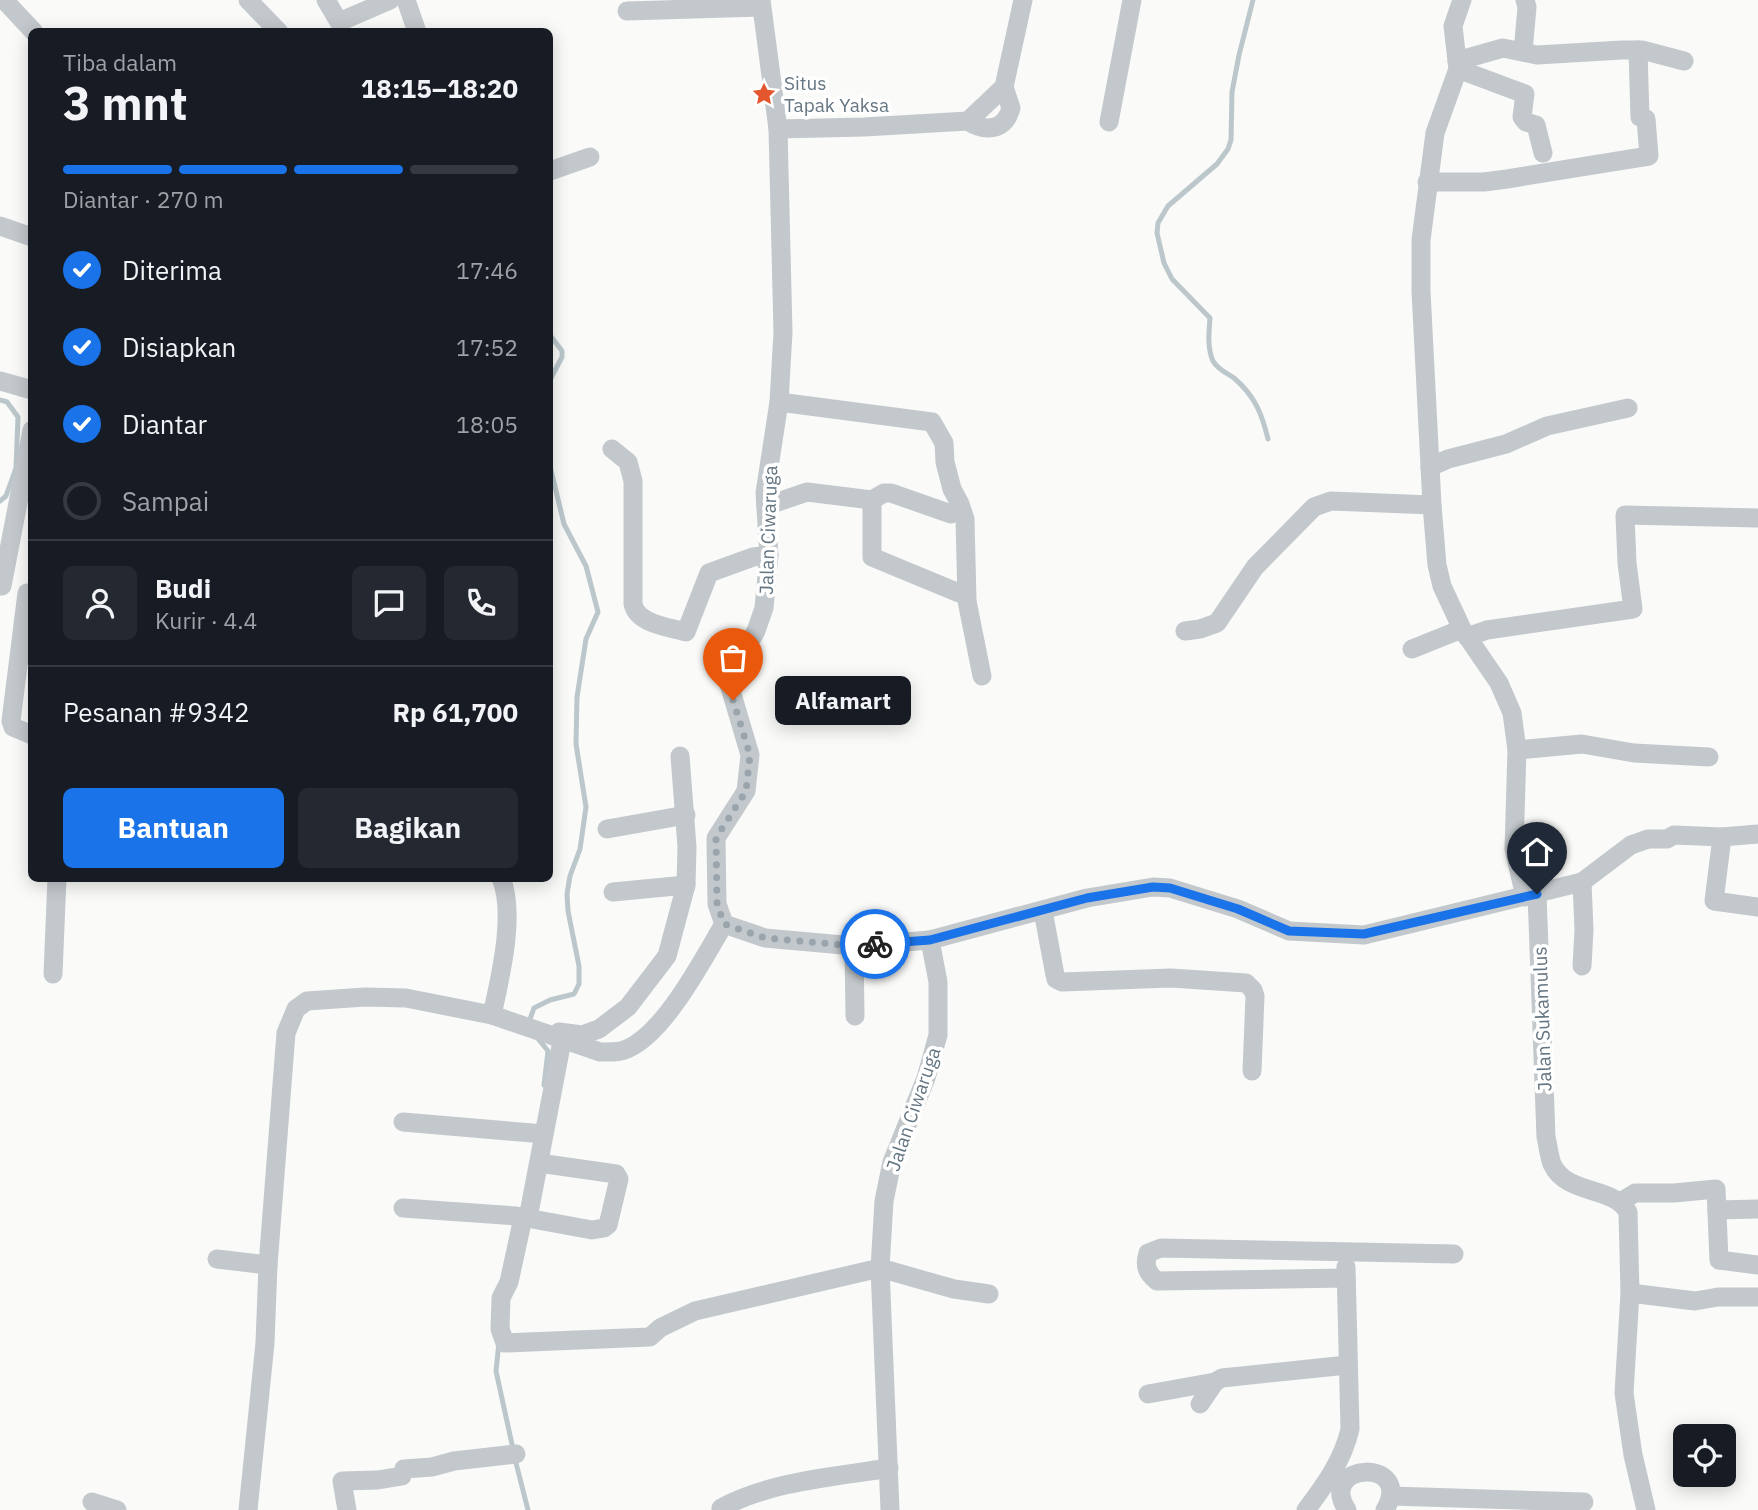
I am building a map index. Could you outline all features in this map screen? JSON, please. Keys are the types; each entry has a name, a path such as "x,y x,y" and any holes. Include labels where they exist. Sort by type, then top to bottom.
{"street":[{"path":"4,0 30,28"},
{"path":"248,0 275,28"},
{"path":"327,0 339,22 390,0"},
{"path":"406,0 416,28"},
{"path":"778,129 968,121 1004,87 1023,0"},
{"path":"1109,122 1132,0"},
{"path":"1458,65 1453,26 1462,0"},
{"path":"1523,52 1527,7 1525,0"},
{"path":"627,11 761,3"},
{"name":"Jalan Ciwaruga","path":"724,924 717,904 716,838 746,791 750,755 729,684 764,608 769,555 765,493 779,402 783,332 778,129 761,3"},
{"path":"1458,65 1503,48 1537,55 1637,50 1684,61"},
{"path":"1427,182 1507,180 1649,156 1646,119 1640,117 1637,50"},
{"path":"1458,65 1525,94 1522,116 1526,122 1536,125 1544,153"},
{"name":"Jalan Sukamulus","path":"1458,65 1435,133 1421,240 1421,291 1437,565 1441,586 1464,633 1499,683 1512,713 1517,750 1514,849 1531,896 1546,1137 1552,1162 1561,1177 1570,1183 1622,1201"},
{"path":"553,171 590,157"},
{"path":"0,226 28,236"},
{"path":"0,382 28,389"},
{"path":"779,402 932,422 944,443 945,462 952,489 965,519 967,601 982,676"},
{"path":"1430,467 1448,459 1506,444 1547,425 1628,408"},
{"path":"612,449 616,449 628,462 634,481 633,604 635,612 641,618 686,632 709,573 753,557 769,555"},
{"path":"28,450 1,586 28,593"},
{"path":"766,506 807,492 872,500 884,493 891,493 951,514"},
{"path":"872,500 872,557 959,593"},
{"path":"1185,631 1217,623 1255,567 1314,507 1331,501 1432,505"},
{"path":"1412,649 1464,633 1633,609 1625,515 1758,518"},
{"path":"28,600 11,721 13,727 28,733"},
{"path":"1517,750 1582,744 1634,753 1709,757"},
{"path":"541,1034 563,1031 582,1035 599,1029 628,1007 667,956 686,885 686,815 680,756"},
{"path":"607,829 686,815"},
{"path":"248,1510 265,1343 268,1265 286,1032 296,1009 307,1001 406,998 492,1015 600,1052 627,1049 656,1027 674,1004 724,924 765,938 855,946 930,940 1087,898 1153,887 1170,888 1238,909 1289,931 1364,934 1582,883 1631,845 1648,839 1667,839 1674,835 1722,837 1758,834"},
{"path":"1722,837 1714,901 1758,907"},
{"path":"53,974 57,882"},
{"path":"492,1015 499,983 508,907 502,882"},
{"path":"1581,966 1584,930 1582,883"},
{"path":"613,892 686,885"},
{"path":"1043,911 1056,979 1062,982 1171,978 1246,983 1250,986 1255,996 1252,1071"},
{"name":"Jalan Ciwaruga","path":"890,1510 880,1268 884,1201 892,1162 926,1078 938,1035 938,982 930,940"},
{"path":"855,946 855,1016"},
{"path":"562,1041 539,1163 509,1282 501,1298 500,1329 505,1343 650,1337 660,1328 695,1311 880,1268 954,1289 989,1294"},
{"path":"403,1122 544,1134"},
{"path":"403,1208 525,1218 592,1230 604,1228 611,1220 619,1179 616,1174 539,1163"},
{"path":"1646,1510 1633,1455 1625,1393 1630,1293 1628,1212 1622,1201 1635,1193 1716,1189 1719,1260 1758,1265"},
{"path":"1717,1210 1758,1209"},
{"path":"1346,1278 1157,1281 1150,1276 1146,1267 1148,1253 1161,1248 1454,1254"},
{"path":"1306,1510 1338,1463 1347,1443 1351,1411 1347,1365 1346,1252"},
{"path":"217,1259 268,1265"},
{"path":"1630,1293 1695,1301 1718,1297 1758,1297"},
{"path":"1148,1394 1215,1382 1233,1376 1347,1365"},
{"path":"1200,1404 1215,1382"},
{"path":"347,1510 342,1481 378,1480 402,1476 404,1469 516,1454"},
{"path":"721,1508 734,1501 793,1483 889,1468"},
{"path":"1341,1509 1342,1492 1349,1477 1356,1472 1372,1471 1380,1474 1390,1487 1388,1503 1584,1502"},
{"path":"92,1502 117,1510"}],"waterway":[{"path":"1253,0 1232,92 1231,140 1228,149 1217,164 1168,206 1158,223 1157,233 1164,263 1172,279 1210,318 1209,345 1213,361 1234,378 1252,399 1260,413 1268,439"},
{"path":"553,339 562,351 562,357 553,374"},
{"path":"0,400 7,402 18,417 16,468 6,496 0,501"},
{"path":"532,1024 530,1019 534,1008 550,1000 574,994 579,984 579,966 567,894 570,876 580,849 586,807 576,744 577,697 586,639 598,612 586,566 564,524 553,478"},
{"path":"536,1036 548,1051 544,1085"},
{"path":"499,1342 496,1371 513,1449"},
{"path":"515,1459 528,1510"}],"way so far":[{"path":"733,700 750,755 746,791 716,838 717,904 724,924 765,938 855,946 875,944"}],"place":[{"name":"Situs Tapak Yaksa","path":"764,94"},
{"name":"Alfamart","path":"733,700"}],"route":[{"path":"875,944 930,940 1087,898 1153,887 1170,888 1238,909 1289,931 1345,935 1364,934 1537,894"}]}
